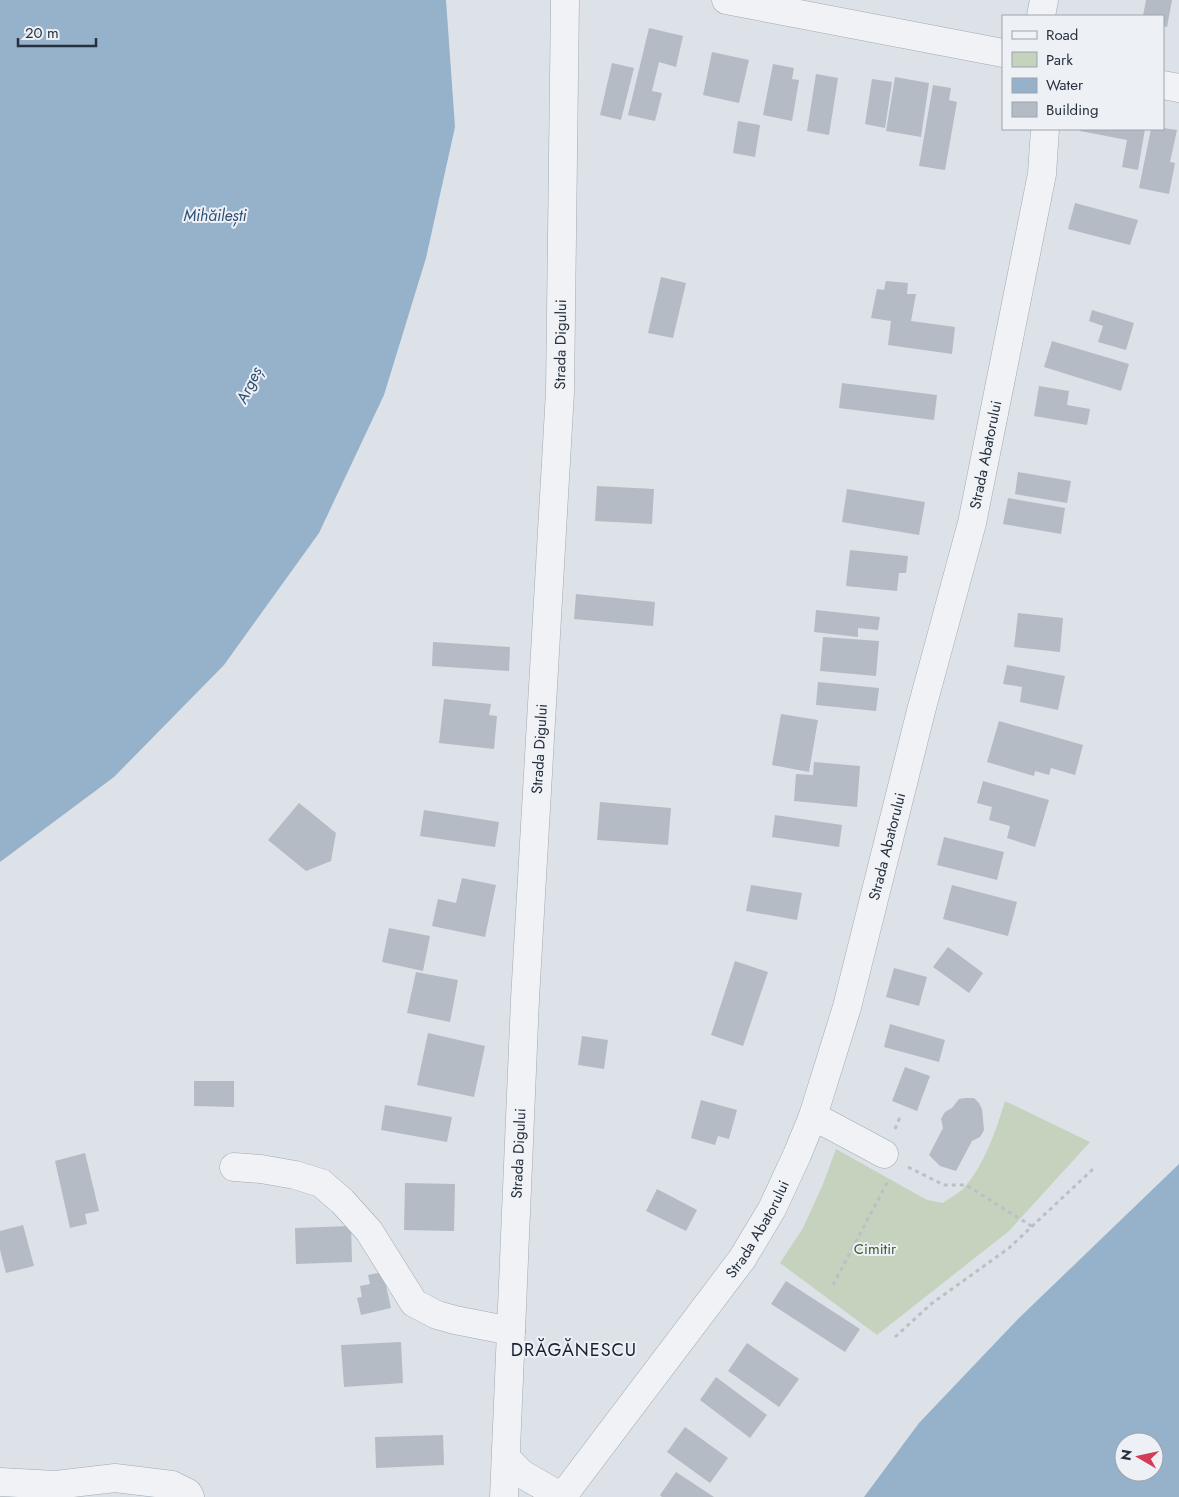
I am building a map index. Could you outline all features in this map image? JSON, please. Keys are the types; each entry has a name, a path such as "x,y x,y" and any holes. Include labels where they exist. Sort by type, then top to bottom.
{"street":[{"name":"Strada Digului","path":"504,1497 526,989 560,392 565,0"},
{"path":"726,0 1002,53"},
{"path":"1041,15 1044,0"},
{"path":"1164,85 1179,88"},
{"name":"Strada Abatorului","path":"562,1497 742,1259 772,1208 798,1155 813,1116 847,1007 921,711 972,523 1042,174 1045,130"},
{"path":"813,1116 891,1158"},
{"path":"234,1167 278,1172 321,1183 342,1201 369,1231 414,1303 436,1315 446,1318 511,1331"},
{"path":"506,1458 522,1474 562,1497"},
{"path":"0,1482 56,1485 115,1478 172,1485 188,1493 190,1497"}],"path":[{"path":"833,1285 891,1158 944,1184 966,1184 1033,1227"},
{"path":"896,1337 931,1304 1009,1248 1093,1169"}],"green space":[{"name":"Cimitir","path":"1005,1101 1090,1142 1009,1231 877,1335 780,1263 803,1228 836,1149 927,1200 943,1203 959,1193 977,1170 993,1136"}],"water":[{"name":"Mihăilești","path":"0,0 446,0 455,127 426,258 384,395 319,533 224,665 114,777 0,862"},
{"path":"1179,1164 1179,1497 864,1497 919,1423 1018,1319"}],"building":[{"path":"1146,0 1172,0 1167,27 1164,26 1164,15 1143,15"},
{"path":"649,28 683,36 676,67 659,62 652,91 662,93 655,121 628,115"},
{"path":"712,52 749,60 739,103 703,95"},
{"path":"612,63 634,68 621,120 600,115"},
{"path":"773,64 794,68 792,79 799,80 792,121 763,115"},
{"path":"816,74 838,78 829,135 807,131"},
{"path":"895,77 929,83 921,137 886,131"},
{"path":"872,79 892,82 885,128 865,124"},
{"path":"933,85 951,88 949,100 957,102 945,170 919,166"},
{"path":"738,121 760,125 755,157 733,153"},
{"path":"1164,128 1177,130 1170,162 1175,163 1169,194 1139,188 1151,130 1164,130"},
{"path":"1145,130 1138,170 1122,167 1127,140 1080,131"},
{"path":"1075,203 1138,220 1130,245 1068,229"},
{"path":"661,277 686,283 673,338 648,333"},
{"path":"886,281 908,283 907,294 916,294 911,321 955,327 952,354 888,345 891,321 871,318 877,289 884,290"},
{"path":"1092,310 1134,323 1126,350 1098,342 1103,326 1089,321"},
{"path":"1052,341 1129,364 1121,391 1044,367"},
{"path":"842,383 937,395 934,420 839,408"},
{"path":"1039,386 1069,391 1067,405 1090,409 1087,425 1034,416"},
{"path":"1018,472 1071,481 1067,503 1015,494"},
{"path":"597,486 654,489 652,524 595,521"},
{"path":"847,489 925,502 919,535 842,522"},
{"path":"1008,498 1065,508 1061,534 1003,524"},
{"path":"850,550 908,556 906,573 899,573 897,591 846,586"},
{"path":"576,594 655,602 653,626 574,619"},
{"path":"816,610 880,617 878,630 858,628 858,637 814,632"},
{"path":"1018,613 1063,618 1060,652 1014,647"},
{"path":"823,637 879,641 876,676 820,671"},
{"path":"433,642 510,647 509,671 432,666"},
{"path":"1007,665 1065,676 1058,710 1020,702 1022,687 1003,684"},
{"path":"818,682 879,688 876,711 816,705"},
{"path":"444,699 491,704 489,715 497,716 494,749 439,743"},
{"path":"781,714 818,720 809,772 772,765"},
{"path":"999,721 1083,745 1075,775 1051,768 1049,775 1035,771 1034,776 987,762"},
{"path":"814,762 860,766 857,807 794,801 796,774 813,775"},
{"path":"983,781 1049,800 1035,847 1007,838 1010,826 989,820 992,807 977,803"},
{"path":"600,802 671,808 668,845 597,840"},
{"path":"299,803 336,833 331,861 306,871 268,840"},
{"path":"424,810 499,822 495,847 420,836"},
{"path":"775,815 842,825 839,847 772,837"},
{"path":"944,837 1004,852 997,880 937,865"},
{"path":"462,878 496,885 485,937 432,926 438,899 456,903"},
{"path":"751,885 802,893 797,920 746,911"},
{"path":"952,885 1017,902 1008,936 943,919"},
{"path":"389,928 430,936 423,971 382,962"},
{"path":"948,947 983,973 969,993 933,967"},
{"path":"735,961 768,972 743,1046 711,1035"},
{"path":"894,968 927,977 919,1006 886,997"},
{"path":"416,972 458,980 450,1022 407,1013"},
{"path":"890,1024 945,1040 939,1062 884,1047"},
{"path":"428,1033 485,1046 474,1097 417,1085"},
{"path":"582,1036 608,1040 604,1069 578,1065"},
{"path":"905,1067 930,1076 917,1111 892,1101"},
{"path":"194,1081 234,1081 234,1107 194,1106"},
{"path":"974,1098 979,1103 982,1109 984,1130 980,1137 972,1141 956,1171 940,1166 929,1155 943,1128 941,1119 945,1112 952,1108 959,1099"},
{"path":"701,1100 737,1110 729,1139 718,1136 715,1145 691,1138"},
{"path":"385,1105 452,1117 447,1142 381,1130"},
{"path":"85,1153 99,1211 85,1214 87,1224 70,1228 55,1161"},
{"path":"405,1183 455,1184 454,1231 404,1230"},
{"path":"657,1189 697,1210 686,1231 646,1211"},
{"path":"23,1225 34,1266 6,1273 0,1250 0,1231"},
{"path":"351,1226 352,1262 296,1264 295,1228"},
{"path":"383,1272 391,1308 361,1315 357,1298 362,1297 360,1286 370,1284 368,1275"},
{"path":"786,1281 860,1329 845,1352 771,1304"},
{"path":"401,1342 403,1383 344,1387 341,1345"},
{"path":"747,1343 799,1379 779,1407 728,1371"},
{"path":"716,1377 767,1415 750,1438 700,1400"},
{"path":"685,1427 728,1458 710,1483 667,1452"},
{"path":"443,1435 444,1465 376,1468 375,1437"},
{"path":"676,1472 714,1497 662,1497 660,1495"}],"district":[{"name":"DRĂGĂNESCU","path":"574,1350"}],"water label":[{"name":"Argeș","path":"249,385"}]}
